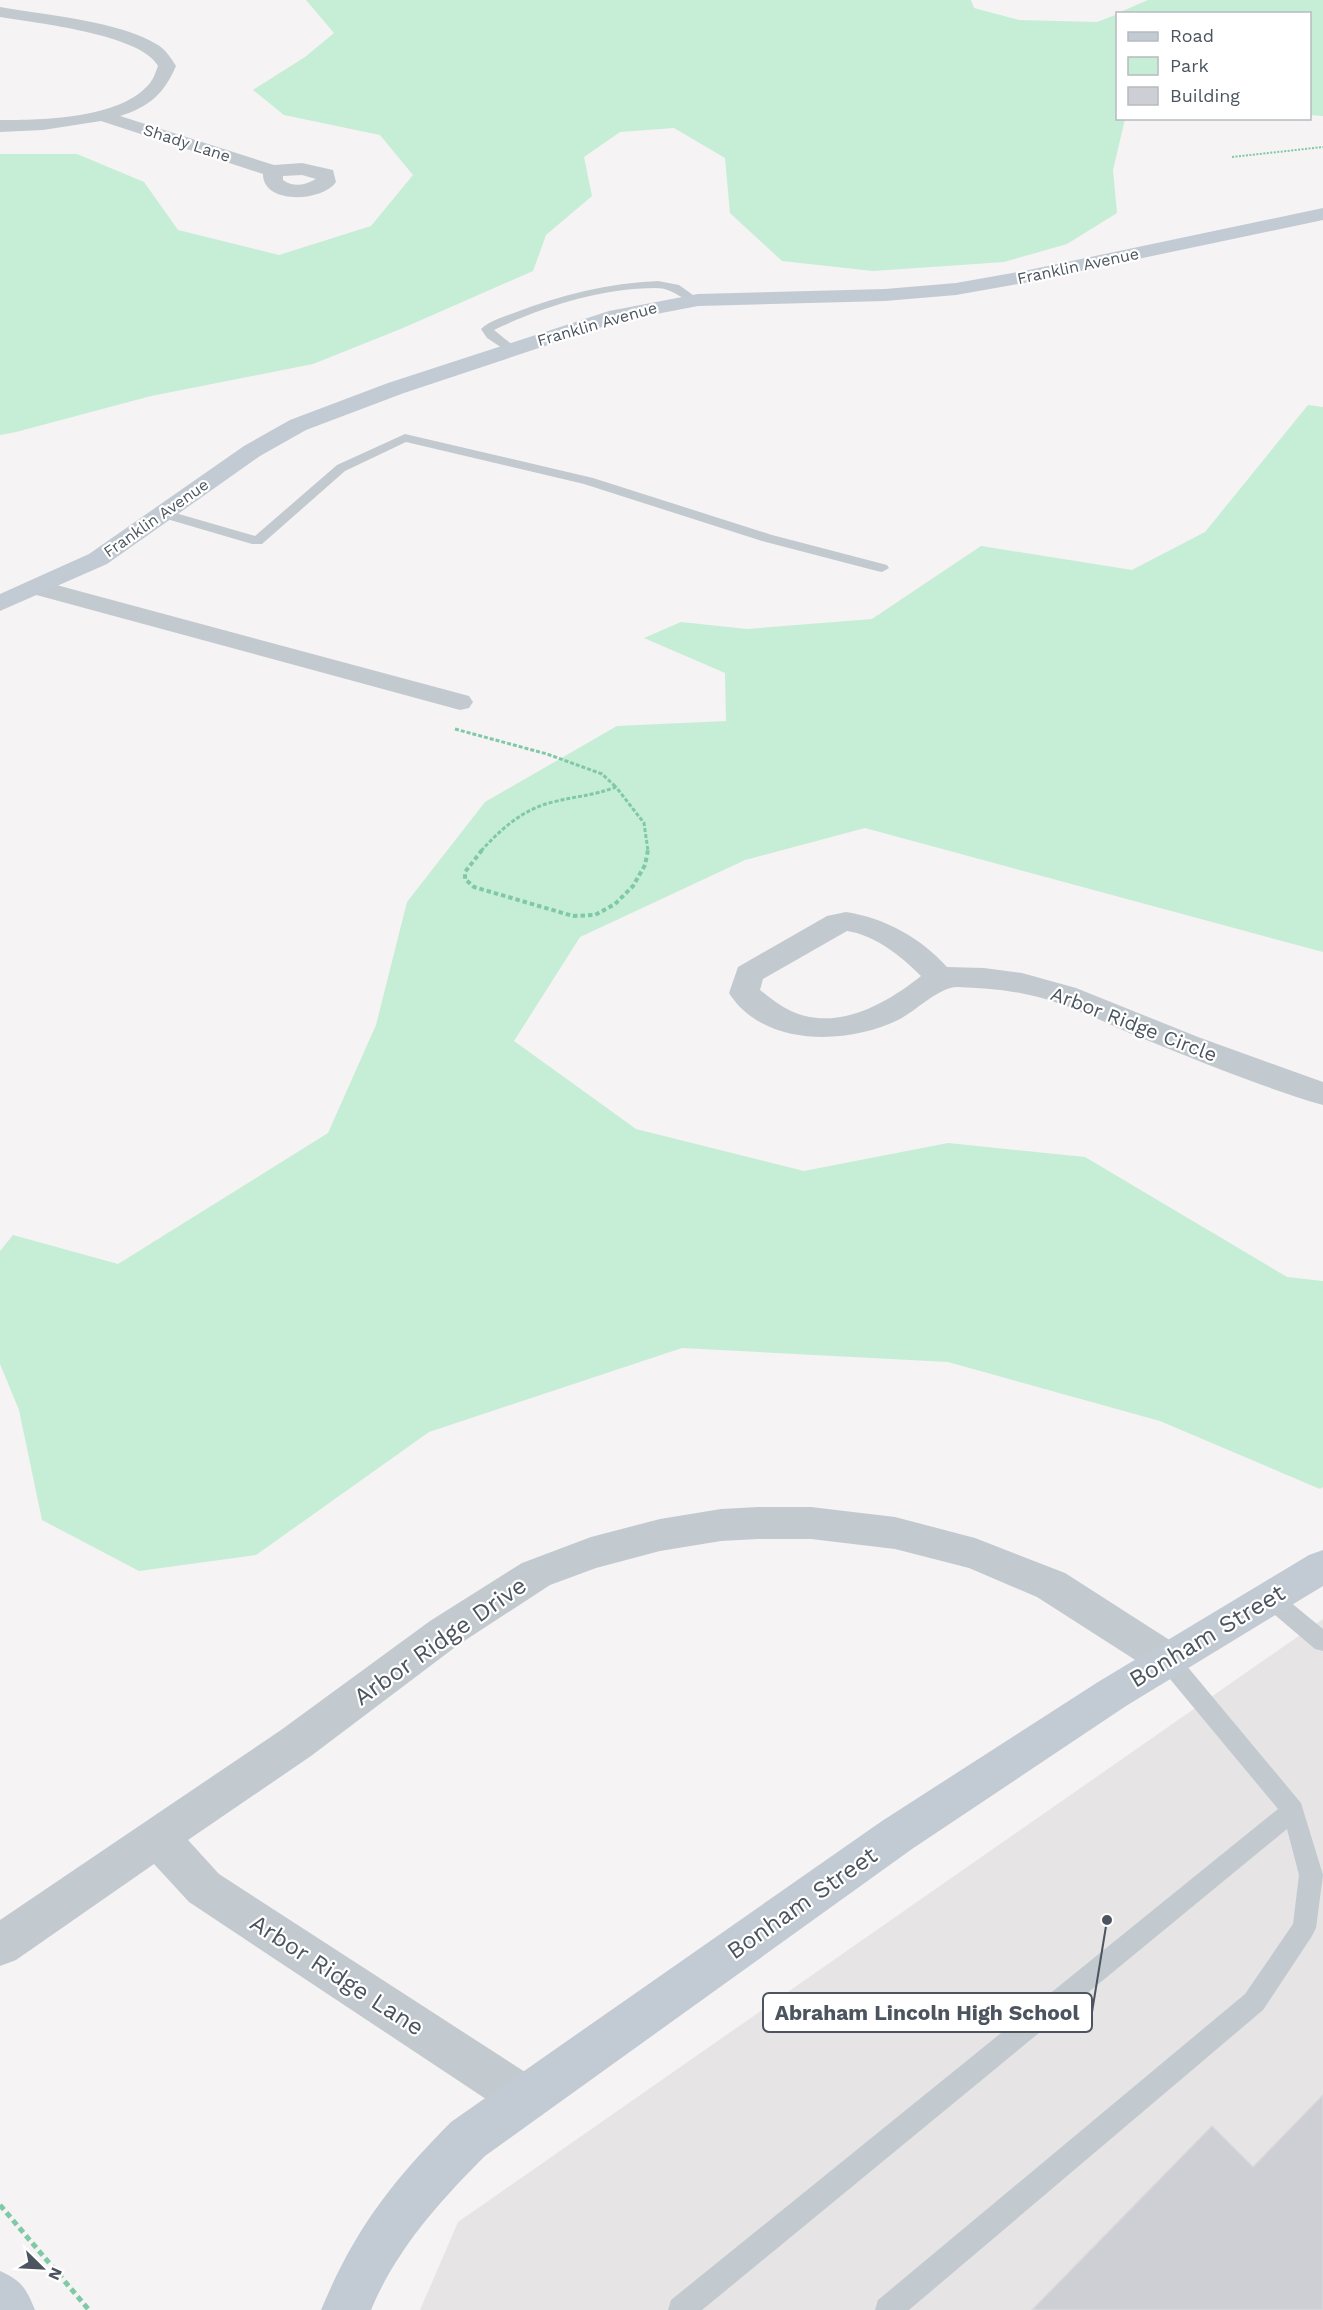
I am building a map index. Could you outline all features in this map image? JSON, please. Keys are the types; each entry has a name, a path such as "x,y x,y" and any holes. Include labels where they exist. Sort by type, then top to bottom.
{"street":[{"path":"0,12 117,36 143,44 163,58 166,66 165,76 160,85 147,96 132,104 100,115 63,123 0,126"},
{"name":"Shady Lane","path":"100,115 273,171"},
{"name":"Franklin Avenue","path":"0,603 38,588 98,559 165,514 244,456 298,425 355,402 616,315 694,300 885,295 956,288 1024,277 1323,214"},
{"path":"38,588 460,702"},
{"path":"846,921 877,930 923,960 939,977 920,993 866,1023 834,1029 786,1021 768,1012 744,993 749,974 837,923 846,921"},
{"name":"Arbor Ridge Circle","path":"939,977 984,978 1022,983 1065,995 1198,1048 1323,1094"},
{"name":"Arbor Ridge Drive","path":"0,1945 296,1743 444,1633 536,1575 591,1553 660,1535 721,1525 758,1523 811,1523 895,1533 975,1554 1052,1585 1168,1659"},
{"name":"Bonham Street","path":"346,2310 360,2273 408,2201 468,2139 897,1835 1112,1694 1323,1566"},
{"name":"Arbor Ridge Lane","path":"158,1838 204,1888 526,2099"},
{"path":"0,2296 10,2310"}],"lane":[{"path":"511,350 491,336 487,329 503,320 584,294 657,284 676,288 694,300"},
{"path":"165,514 257,542 342,468 405,438 588,482 767,538 882,568"},
{"path":"1270,1598 1323,1642"},
{"path":"888,2310 1254,2002 1304,1928 1311,1875 1293,1810 1168,1659"},
{"path":"681,2310 1293,1810"}],"path":[{"path":"1232,157 1323,147"},
{"path":"616,788 646,828 648,859 626,894 612,907 595,915 576,916 474,887 465,879 465,872 481,851 503,828 526,812 552,802 592,796 616,788"},
{"path":"0,2205 89,2310"}],"shaded area":[{"path":"1323,1619 1323,2310 420,2310 458,2222"}],"green space":[{"path":"306,0 971,0 974,8 1019,20 1097,22 1116,15 1116,120 1125,120 1113,170 1117,213 1067,244 1004,262 873,271 782,261 730,213 725,158 674,128 620,132 584,157 592,196 546,235 533,271 403,328 313,364 151,396 0,435 0,154 77,154 144,182 178,230 279,255 371,226 413,175 380,135 284,115 253,90 305,57 334,33"},
{"path":"1148,0 1323,0 1323,116 1311,115 1311,12 1120,12"},
{"path":"1308,405 1323,407 1323,952 865,828 745,860 580,937 514,1041 636,1129 804,1171 948,1143 1085,1157 1287,1277 1323,1281 1323,1487 1320,1489 1160,1421 948,1362 682,1348 429,1432 256,1555 139,1571 42,1520 19,1410 0,1364 0,1251 13,1235 118,1264 328,1133 376,1025 407,902 485,802 617,726 726,721 725,673 644,638 681,622 747,629 872,619 981,546 1132,570 1205,532"}],"building":[{"path":"1323,2095 1323,2310 1032,2310 1212,2126 1253,2167"}],"place":[{"name":"Abraham Lincoln High School","path":"1107,1920"}]}
